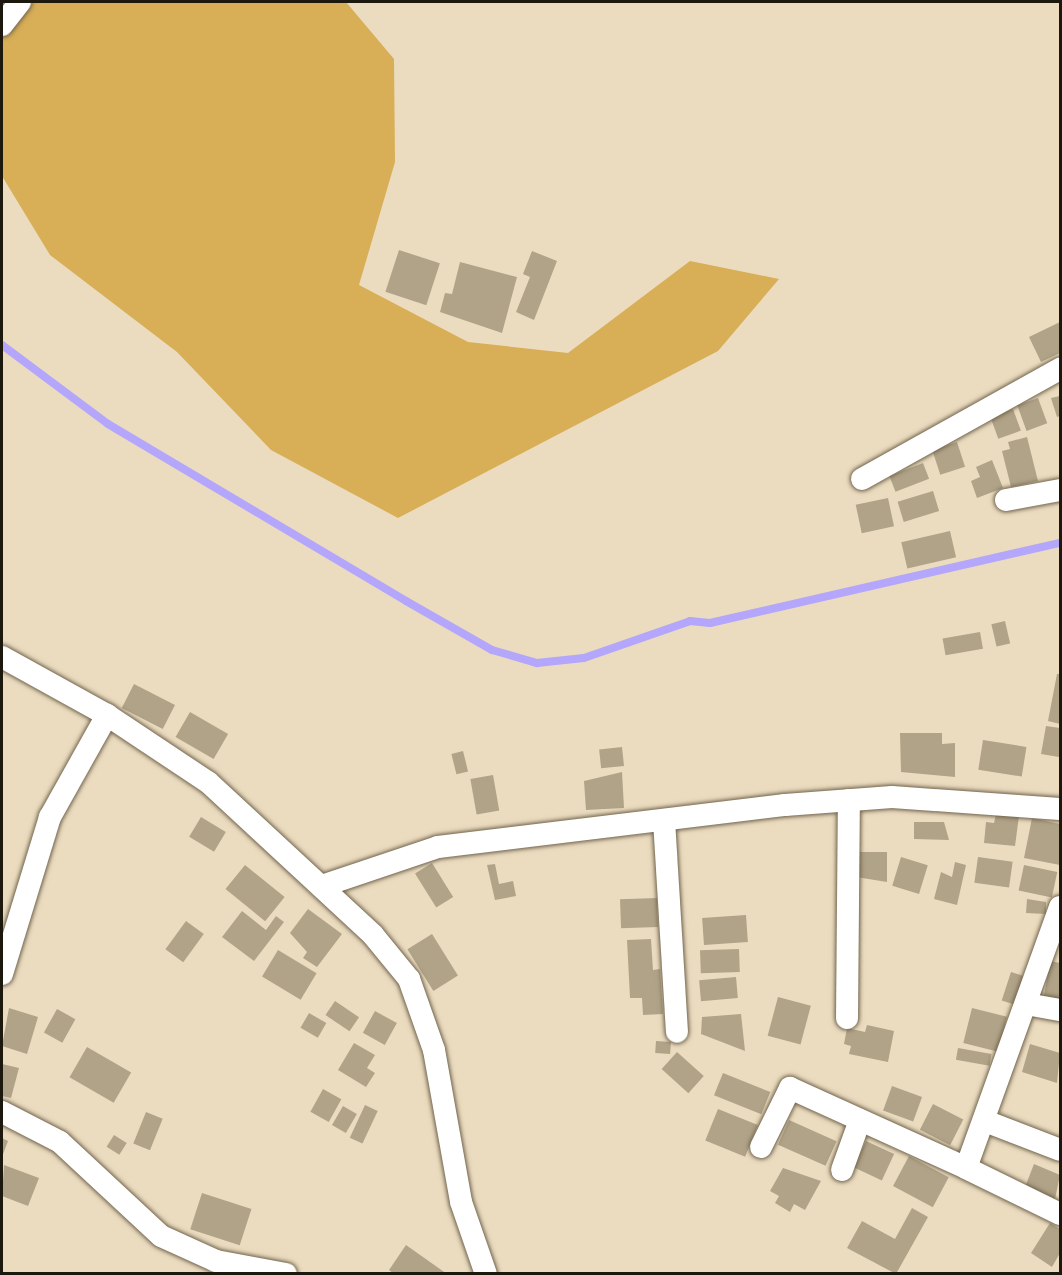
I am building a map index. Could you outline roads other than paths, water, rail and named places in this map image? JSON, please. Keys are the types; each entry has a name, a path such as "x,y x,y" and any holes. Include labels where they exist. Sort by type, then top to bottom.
{"street":[{"path":"2,25 20,2"},
{"path":"862,479 1060,369"},
{"path":"1006,500 1060,490"},
{"path":"2,657 106,716 208,782 322,886 410,979 434,1050 461,1202 486,1274"},
{"path":"2,974 50,817 106,716"},
{"path":"322,886 438,847 849,800 903,798 1060,810"},
{"path":"847,1018 849,800"},
{"path":"664,820 677,1032"},
{"path":"966,1168 985,1121 1060,907"},
{"path":"1026,1004 1060,1010"},
{"path":"761,1147 790,1088 966,1168 1060,1214"},
{"path":"2,1112 60,1142 161,1236 216,1261 286,1274"},
{"path":"842,1170 860,1120"},
{"path":"985,1121 1060,1150"}],"waterway":[{"path":"2,345 108,424 492,650 537,663 584,658 690,621 710,623 1060,543"}]}
